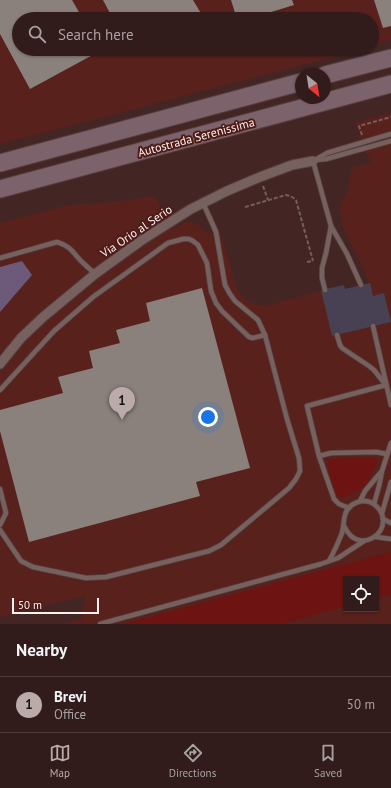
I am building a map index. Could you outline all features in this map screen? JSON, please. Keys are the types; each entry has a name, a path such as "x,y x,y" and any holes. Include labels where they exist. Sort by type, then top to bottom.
{"highway":[{"path":"331,73 391,58"},
{"path":"0,163 295,84"},
{"name":"Autostrada Serenissima","path":"0,189 391,84"}],"street":[{"name":"Via Orio al Serio","path":"0,364 21,338 42,318 95,274 142,240 191,209 227,191 292,165 313,161"}],"lane":[{"path":"313,161 326,153 391,134"},
{"path":"313,161 326,159 391,141"},
{"path":"313,161 331,226 347,254 360,285"},
{"path":"0,530 22,561 33,567 86,578 106,577 209,551 221,545 288,488 296,479 300,471 299,458 265,335 258,320 235,301 225,285 216,232 203,203"},
{"path":"325,290 322,278 322,268 331,226"},
{"path":"0,390 54,331 93,296 168,243 176,240 189,239 198,245 207,263 211,291 222,311 249,337 253,338 265,335"},
{"path":"0,258 57,242 70,248 95,274"},
{"path":"373,326 391,405"},
{"path":"337,335 342,348 374,370 386,385"},
{"path":"349,508 339,504 334,499 319,456 307,406 386,385"},
{"path":"374,504 391,443"},
{"path":"319,456 331,453 376,452 387,454"},
{"path":"360,501 365,491 382,471"},
{"path":"382,512 391,482"},
{"path":"0,490 6,513 0,525"},
{"path":"329,561 339,542 344,526 345,513 354,504 360,501 367,501 374,504 382,512 384,519 380,532 376,537 370,540 357,540 347,532 344,526"},
{"path":"384,519 391,523"},
{"path":"376,537 391,539"},
{"path":"100,624 303,570 338,558 364,541"}],"path":[{"path":"363,136 359,126 391,117"},
{"path":"263,186 268,201"},
{"path":"245,207 291,196 296,200 313,261"},
{"path":"307,262 317,261"}],"shaded area":[{"path":"0,0 391,0 391,40 379,43 379,12 12,12 12,56 336,56 0,144"},
{"path":"391,113 391,624 64,624 81,619 86,596 0,617 0,223 68,205 112,202 155,196 170,230 189,221 200,226 208,233 220,231 237,289 244,298 251,303 265,306 344,285 346,289 369,283 344,230 340,213 340,206 349,187 352,168 370,163 368,154 365,154 356,122"},
{"path":"375,457 377,462 364,487 347,496 338,496 335,491 327,463 328,460"},
{"path":"391,552 391,594 379,597 379,576 343,576 343,607 281,624 124,624"}],"building: Offices":[{"path":"22,261 32,275 0,312 0,267"}],"building: Industry":[{"path":"0,0 72,0 79,12 12,12 12,56 0,34"},
{"path":"103,0 193,0 200,12 109,12"},
{"path":"231,0 292,0 294,5 271,12 235,12"},
{"path":"374,0 391,0 391,26 383,28"},
{"path":"12,56 91,56 30,89"},
{"path":"202,288 250,468 196,482 200,496 29,542 0,431 0,410 63,393 58,377 93,368 89,351 120,343 116,330 150,321 146,303"}],"building: Other":[{"path":"370,283 373,296 384,293 391,322 332,336 321,290 344,285 345,289"}],"place":[{"name":"Brevi","path":"122,420"}]}
